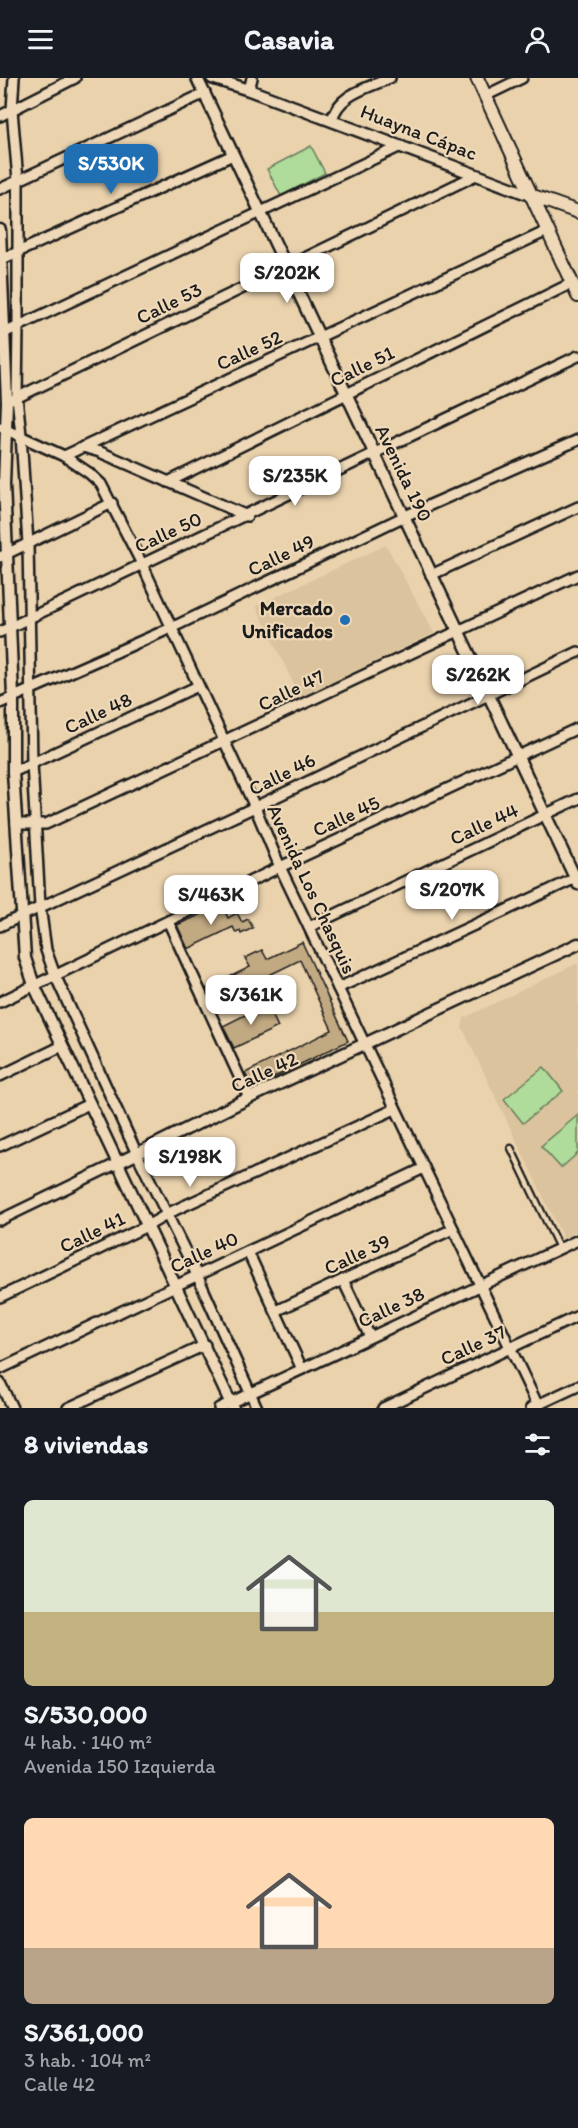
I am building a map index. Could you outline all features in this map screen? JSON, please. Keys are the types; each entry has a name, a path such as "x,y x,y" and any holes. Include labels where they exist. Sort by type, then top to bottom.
{"main road":[{"path":"477,78 578,296"},
{"name":"Huayna Cápac","path":"530,195 578,213"}],"street":[{"path":"14,78 12,110 18,180 18,327 12,400 3,428 2,484 5,630 13,696 13,772 25,958 34,985 62,1046 232,1405"},
{"path":"0,116 75,78"},
{"name":"Avenida 190","path":"197,78 577,880"},
{"name":"Huayna Cápac","path":"212,78 332,120 530,195"},
{"path":"249,90 252,78"},
{"path":"332,120 335,110 343,100 390,78"},
{"path":"485,96 522,78"},
{"path":"0,189 205,93"},
{"path":"4,333 401,147"},
{"path":"0,259 233,155"},
{"name":"Calle 53","path":"12,400 476,175"},
{"path":"0,230 4,333 12,400 21,435 30,618 32,763 40,906 46,950 55,975 137,1154 197,1275 257,1408"},
{"name":"Calle 52","path":"64,456 547,231"},
{"name":"Calle 51","path":"168,482 572,284"},
{"name":"Calle 50","path":"5,630 578,356"},
{"name":"Avenida Los Chasquis","path":"3,428 64,456 101,484 142,564 255,807 280,867 536,1407"},
{"name":"Calle 49","path":"0,703 171,628 405,516 578,440"},
{"path":"83,447 100,452 247,516"},
{"path":"3,556 111,503"},
{"path":"431,575 578,507"},
{"name":"Calle 47","path":"16,825 46,824 578,574"},
{"name":"Calle 46","path":"1,924 255,807 578,652"},
{"name":"Calle 48","path":"13,772 198,686"},
{"name":"Calle 45","path":"0,1002 280,867 578,728"},
{"name":"Calle 44","path":"309,927 578,799"},
{"path":"338,988 577,880"},
{"path":"168,921 249,1098"},
{"name":"Calle 42","path":"0,1220 249,1098 578,944"},
{"path":"0,1076 62,1046"},
{"path":"0,1146 89,1104"},
{"name":"Calle 41","path":"0,1297 147,1226 167,1214 395,1108"},
{"name":"Calle 40","path":"0,1368 424,1168"},
{"name":"Calle 39","path":"276,1311 453,1229"},
{"name":"Calle 38","path":"219,1408 232,1405 250,1393 578,1240"},
{"path":"248,1251 302,1369"},
{"path":"343,1280 370,1337"},
{"name":"Calle 37","path":"383,1408 578,1316"},
{"path":"68,1408 205,1345"},
{"path":"0,1383 12,1408"},
{"path":"536,1407 578,1386"}],"lane":[{"path":"511,1148 559,1248"}],"shaded area":[{"name":"Mercado Unificados","path":"386,545 434,633 300,697 256,606"},
{"path":"578,964 578,1231 563,1238 462,1027 464,1018"}],"green space":[{"path":"311,146 325,173 281,196 267,169"},
{"path":"544,1067 563,1091 523,1123 504,1099"},
{"path":"578,1115 578,1153 561,1168 541,1146"}],"building":[{"path":"222,905 228,918 237,913 242,922 248,919 253,928 241,934 240,931 236,933 233,927 188,949 177,925"},
{"path":"302,942 348,1041 252,1088 245,1073 332,1030 300,960 214,1002 207,988 250,967 245,958 262,950 267,959"},
{"path":"267,1004 278,1027 234,1048 223,1026"}],"place":[{"name":"Mercado Unificados","path":"345,620"}]}
